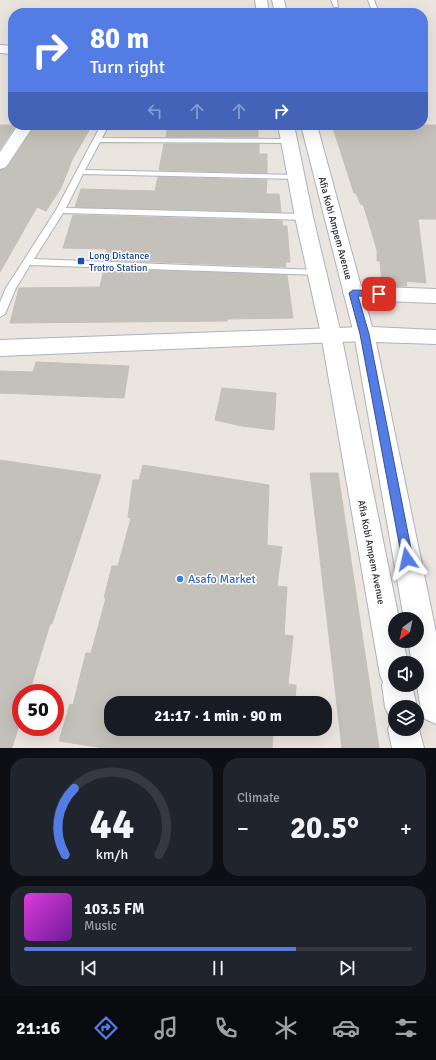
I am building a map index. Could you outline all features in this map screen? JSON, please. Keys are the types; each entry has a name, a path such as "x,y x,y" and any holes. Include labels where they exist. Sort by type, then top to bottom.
{"main road":[{"path":"0,164 23,130"},
{"name":"Afia Kobi Ampem Avenue","path":"310,130 364,334 436,708"},
{"name":"Afia Kobi Ampem Avenue","path":"287,133 316,273 331,334 391,656"},
{"path":"353,293 436,296"},
{"path":"0,348 331,334 436,337"},
{"path":"405,736 408,748"}],"lane":[{"path":"0,314 10,288 60,210 82,172 102,130"},
{"path":"97,140 287,133"},
{"path":"82,172 295,177"},
{"path":"60,210 304,217"},
{"path":"27,262 316,273"}],"building":[{"path":"0,125 8,125 8,130 13,130 0,149"},
{"path":"428,125 436,125 436,219 418,219 426,283 406,281 407,286 382,286 380,261 377,261 377,250 368,220 363,204 361,205 356,193 354,193 334,130 428,130"},
{"path":"32,130 89,130 72,160 61,188 46,211 37,207 0,272 0,170 7,168"},
{"path":"167,130 258,130 258,137 166,137"},
{"path":"164,144 259,144 259,154 267,154 267,173 159,170"},
{"path":"158,177 267,180 266,194 279,194 281,212 75,207 81,189 155,191"},
{"path":"73,215 282,221 283,226 287,226 290,262 285,262 286,267 105,260 107,249 63,248"},
{"path":"104,269 287,275 293,318 227,319 227,321 10,323 19,288 100,287"},
{"path":"36,362 129,366 124,398 0,393 0,371 33,372"},
{"path":"222,388 276,393 274,430 242,426 215,420"},
{"path":"0,460 101,475 52,624 50,624 32,684 12,684 12,736 16,736 12,748 0,748"},
{"path":"143,465 269,485 267,545 282,547 277,586 287,587 284,635 293,636 288,684 296,685 295,696 104,696 104,736 273,736 272,748 103,748 59,741 60,736 64,736 64,724 70,704 73,705 86,653 91,653 106,598 104,598 112,566 118,566 131,518 128,517 133,480 139,480"},
{"path":"310,473 338,473 379,748 342,748"}],"place":[{"name":"Long Distance Trotro Station","path":"81,261"},
{"name":"Asafo Market","path":"180,579"}],"route":[{"path":"379,294 353,293 364,334 407,559"}]}
